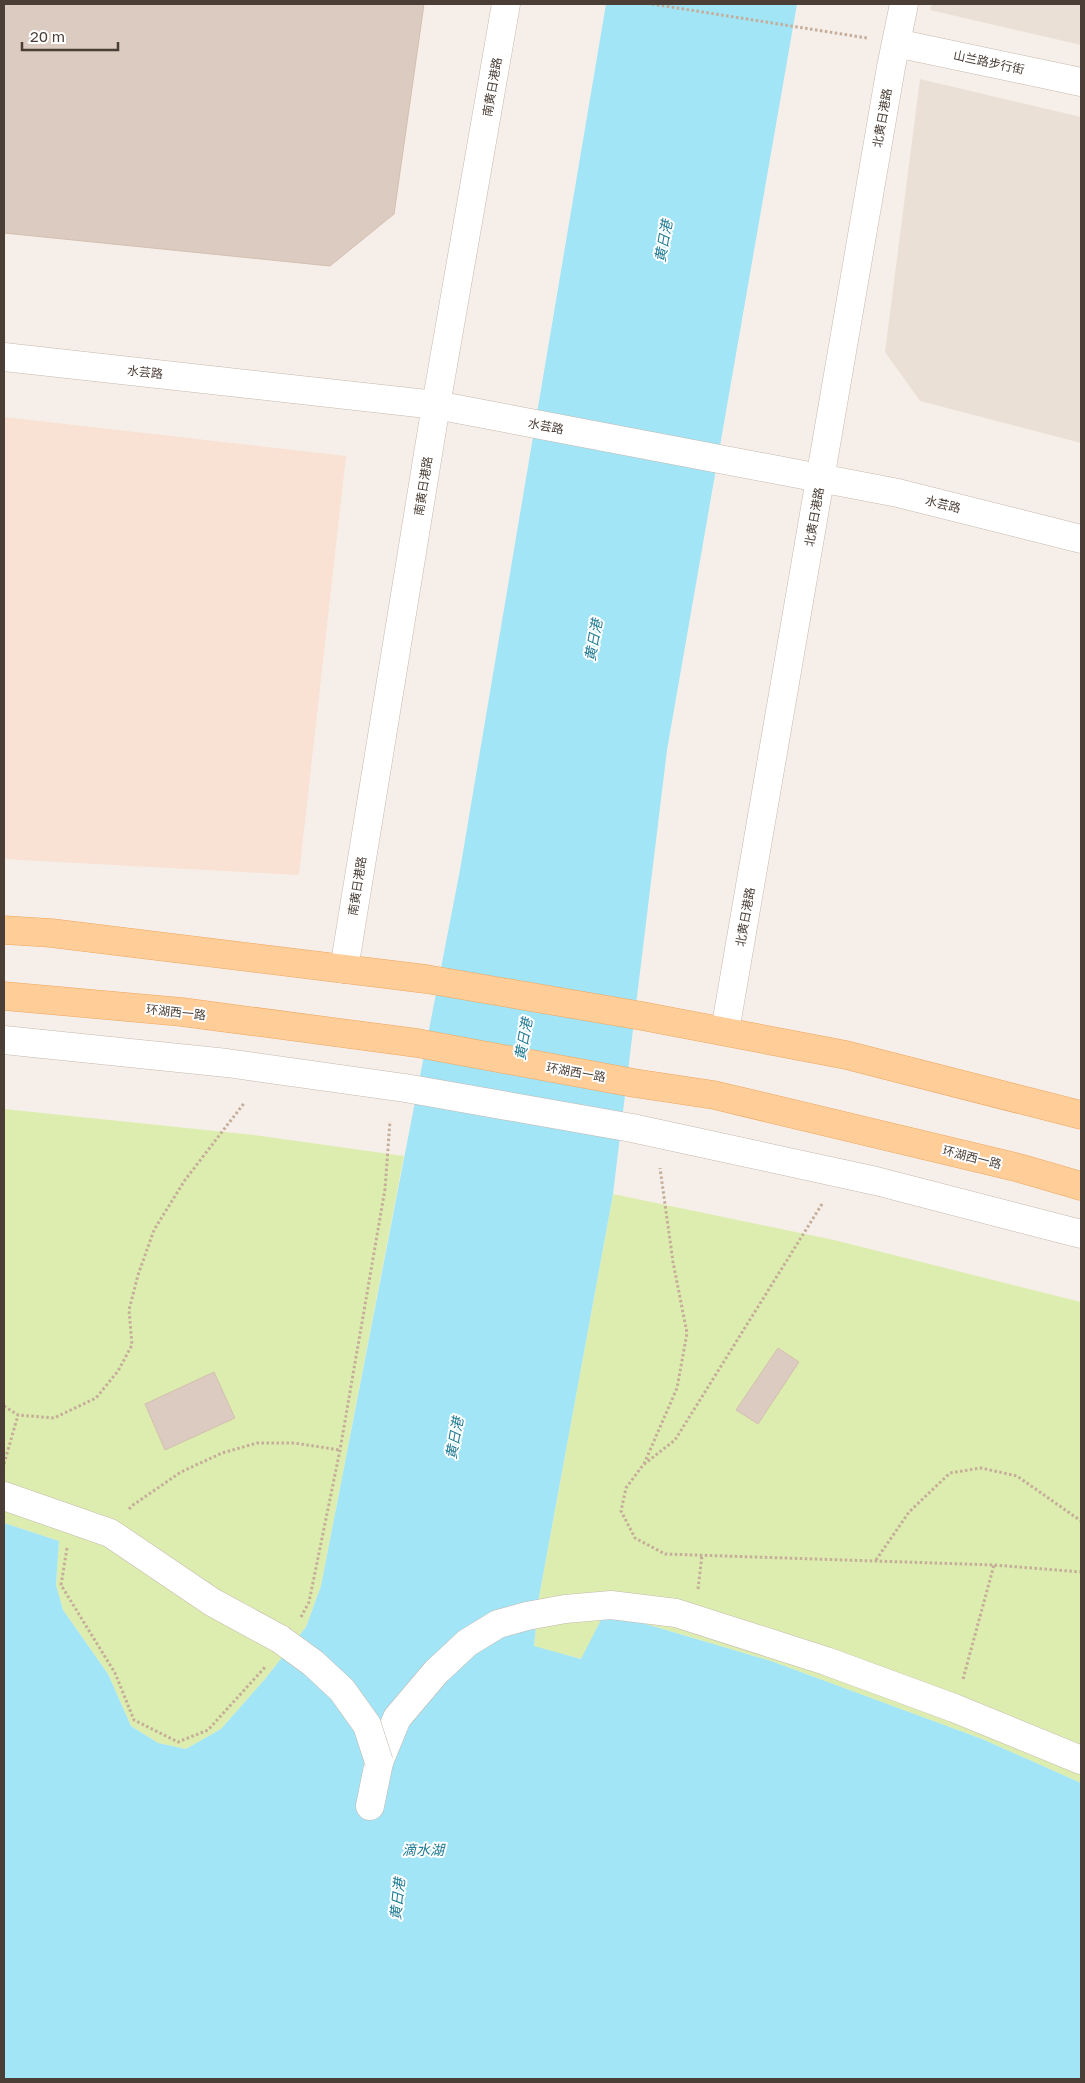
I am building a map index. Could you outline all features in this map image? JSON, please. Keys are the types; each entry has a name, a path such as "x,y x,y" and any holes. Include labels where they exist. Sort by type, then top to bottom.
{"main road":[{"path":"4,930 51,933 426,979 642,1016 846,1055 1081,1115"},
{"name":"环湖西一路","path":"4,996 182,1012 417,1043 634,1083 714,1095 1019,1168 1081,1186"}],"street":[{"name":"南黄日港路","path":"344,969 436,404 506,4"},
{"name":"北黄日港路","path":"725,1031 904,4"},
{"name":"山兰路步行街","path":"896,43 1081,82"},
{"name":"水芸路","path":"4,357 436,404 898,493 1081,539"},
{"path":"4,1040 227,1063 405,1088 632,1128 876,1181 1081,1234"},
{"path":"4,1496 110,1533 212,1602 280,1639 313,1663 342,1690 367,1725 379,1762"},
{"path":"370,1806 379,1762 397,1718 436,1672 467,1643 498,1624 546,1612 611,1605 676,1613 826,1661 954,1708 1081,1760"}],"path":[{"path":"652,4 896,43"},
{"path":"4,1406 18,1415 54,1418 96,1398 118,1372 132,1345 129,1310 138,1275 154,1230 185,1180 245,1102"},
{"path":"300,1618 309,1602 340,1450 386,1189 390,1121"},
{"path":"660,1168 673,1262 687,1333 676,1388 643,1465 626,1488 621,1511 635,1538 665,1554 994,1565 1081,1572"},
{"path":"643,1465 674,1440 822,1204"},
{"path":"4,1464 18,1415"},
{"path":"110,1533 133,1505 181,1472 222,1453 257,1443 294,1443 340,1450"},
{"path":"876,1560 909,1512 950,1473 981,1468 1017,1476 1081,1521"},
{"path":"76,1522 64,1556 62,1585 115,1673 134,1720 178,1742 208,1730 268,1664"},
{"path":"954,1708 994,1565"}],"shaded area":[{"path":"932,4 1081,4 1081,45 930,10"},
{"path":"920,79 1081,117 1081,443 920,401 885,352"},
{"path":"4,417 346,456 299,875 4,859"}],"green space":[{"path":"4,1109 254,1135 404,1156 321,1586 306,1627 265,1679 221,1729 186,1749 158,1743 131,1726 108,1674 63,1610 56,1585 59,1541 4,1523"},
{"path":"613,1194 834,1240 1081,1302 1081,1783 982,1739 771,1661 605,1612 582,1659 534,1647 539,1597"}],"water":[{"path":"606,4 797,4 667,750 613,1194 539,1597 534,1646 581,1659 605,1612 771,1661 982,1739 1081,1783 1081,2079 4,2079 4,1523 59,1541 56,1585 63,1610 108,1674 131,1726 158,1743 186,1749 221,1729 265,1679 306,1627 321,1586 460,870"}],"building":[{"path":"4,4 424,4 394,214 330,266 4,233"},
{"path":"778,1348 799,1362 758,1424 736,1410"},
{"path":"214,1372 235,1418 165,1450 145,1404"}],"water label":[{"name":"黄日港","path":"663,241"},
{"name":"黄日港","path":"593,640"},
{"name":"黄日港","path":"523,1039"},
{"name":"黄日港","path":"454,1438"},
{"name":"滴水湖","path":"423,1849"},
{"name":"黄日港","path":"397,1899"}]}
